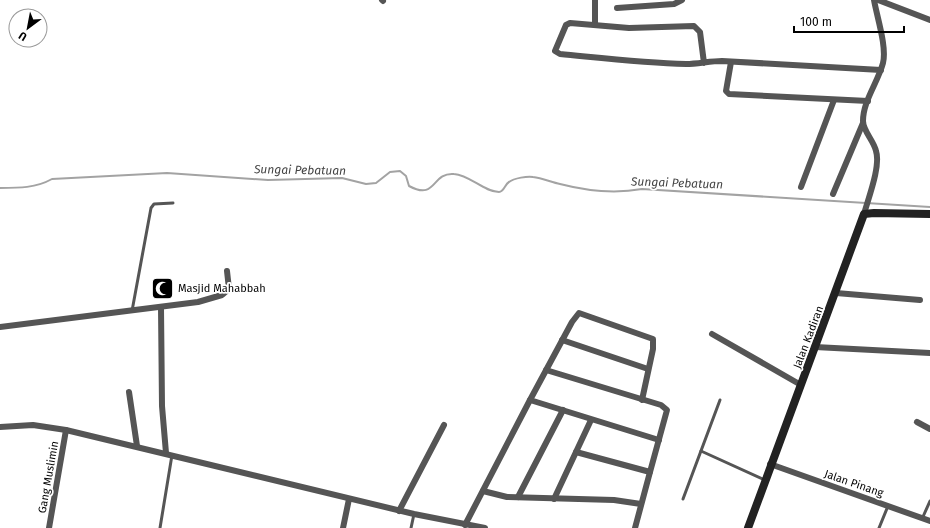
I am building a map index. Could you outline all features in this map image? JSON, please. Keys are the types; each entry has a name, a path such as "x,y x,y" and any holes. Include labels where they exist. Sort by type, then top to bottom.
{"street":[{"path":"595,0 595,25"},
{"path":"617,8 674,4 682,0"},
{"path":"833,194 863,123 868,102 881,70 884,52 874,0"},
{"path":"878,0 930,20"},
{"path":"704,63 700,32 694,26 629,28 572,23 567,24 555,52 560,54 650,61 704,63 731,62 881,70"},
{"path":"731,62 726,91 728,94 868,102"},
{"path":"801,187 834,100"},
{"path":"863,123 877,156 864,214 930,214"},
{"name":"Jalan Kadiran","path":"748,528 770,464 836,293 864,214"},
{"path":"0,327 161,308 198,302 222,295 230,287 227,271"},
{"path":"836,293 920,300"},
{"path":"161,308 162,406 169,454"},
{"path":"465,525 577,313 586,314 653,339 653,349 642,400"},
{"path":"712,334 801,385"},
{"path":"562,340 648,369"},
{"path":"815,347 930,353"},
{"path":"546,370 661,405 667,410 635,528"},
{"path":"129,392 137,446"},
{"path":"530,400 659,440"},
{"path":"518,498 563,410"},
{"path":"554,499 591,420"},
{"path":"918,422 930,429"},
{"path":"0,427 33,425 66,430 137,446 399,511 485,528"},
{"path":"399,511 444,425"},
{"name":"Gang Muslimin","path":"50,528 66,430"},
{"path":"576,452 650,472"},
{"name":"Jalan Pinang","path":"770,464 930,521"},
{"path":"483,491 501,496 518,498 614,500 641,504"},
{"path":"343,528 349,499"}],"lane":[{"path":"132,311 151,208 154,204 173,203"},
{"path":"683,499 720,400"},
{"path":"701,451 765,480"},
{"path":"160,528 169,454"},
{"path":"922,519 930,501"},
{"path":"879,528 888,506"},
{"path":"411,528 414,514"}],"waterway":[{"name":"Sungai Pebatuan","path":"0,188 21,188 34,186 52,179 167,173 268,180 342,178 366,184 376,183 390,172 400,171 406,176 409,186 418,190 425,190 441,177 454,174 466,177 488,189 499,192 501,192 508,183 514,179 531,177 601,191 632,191 642,189 930,207"}],"place":[{"name":"Masjid Mahabbah","path":"162,288"}]}
